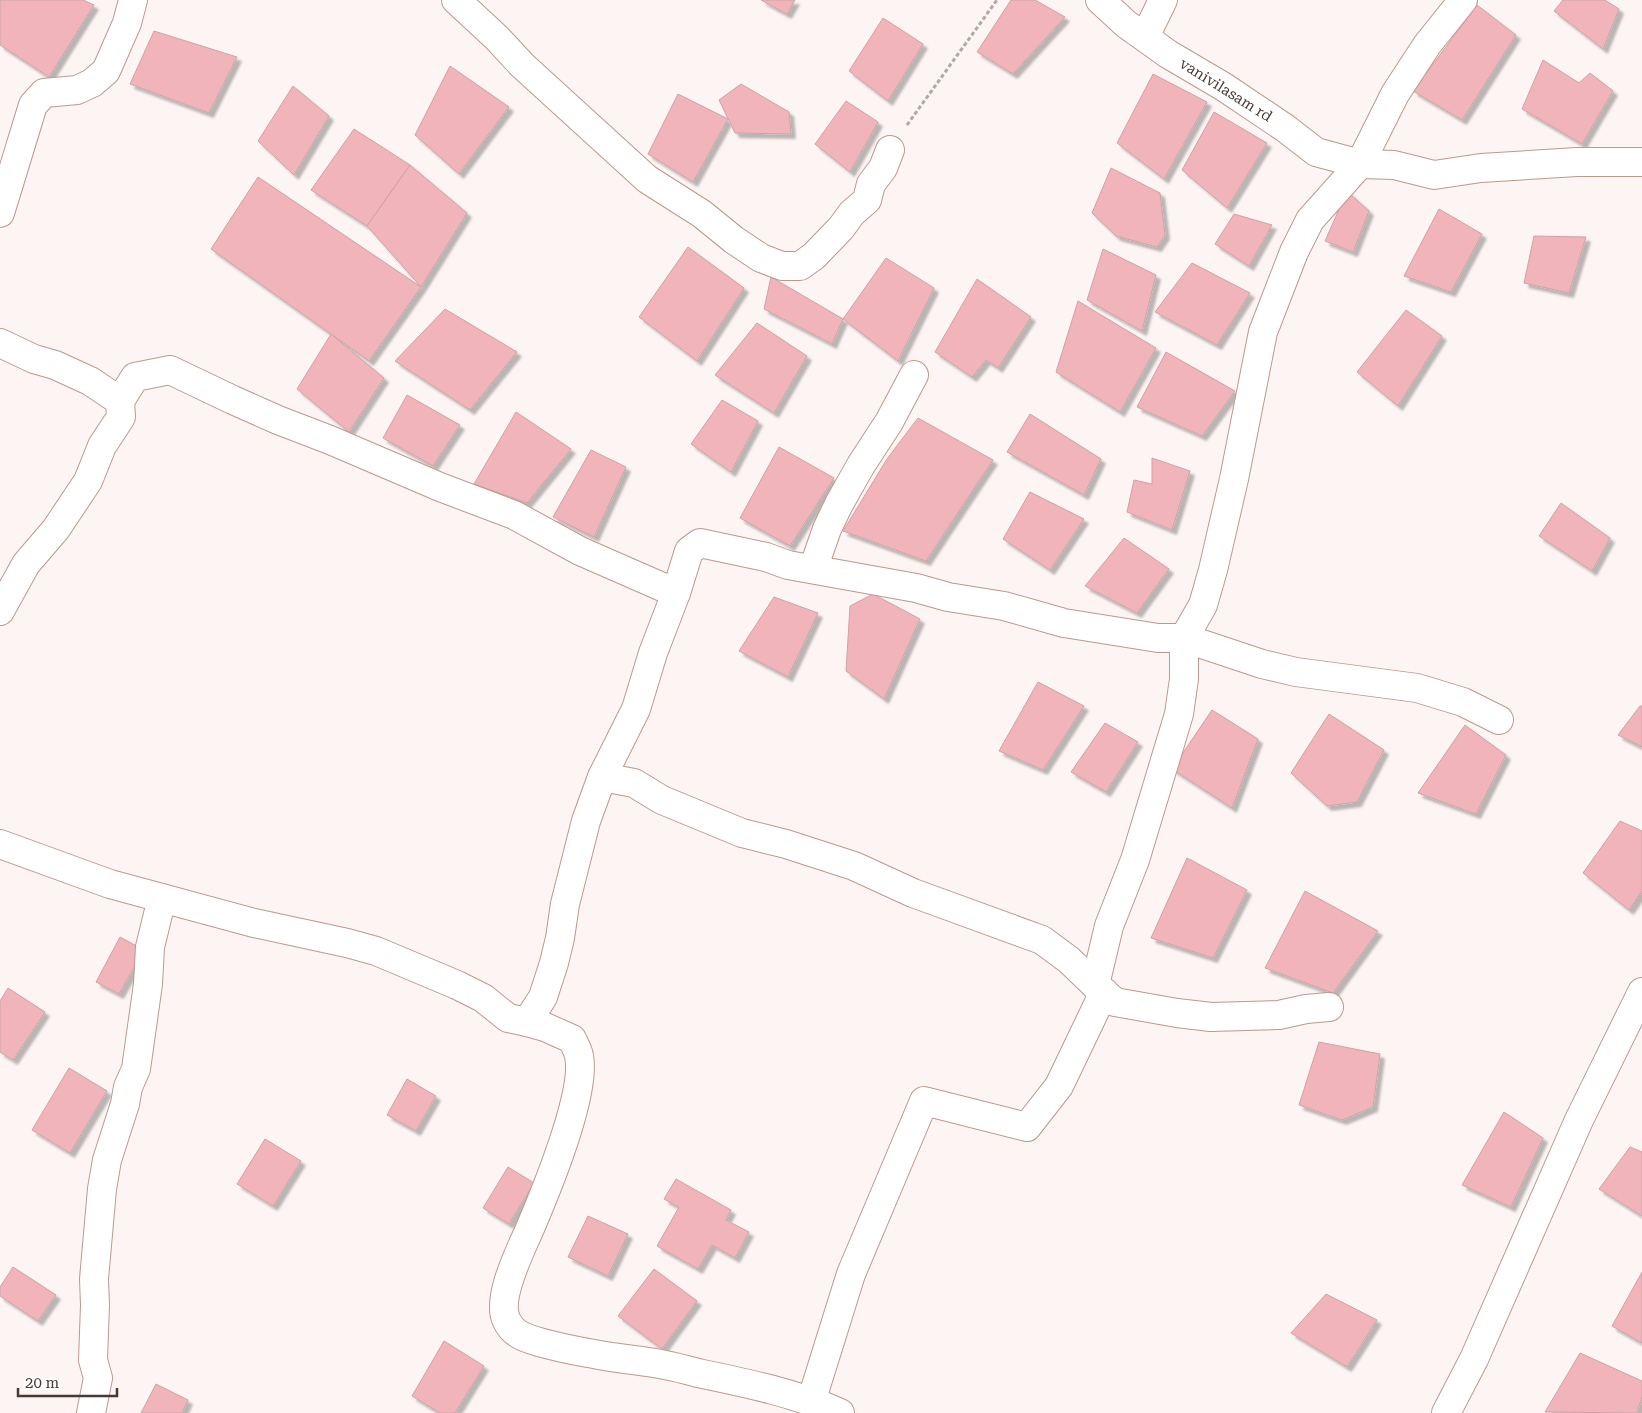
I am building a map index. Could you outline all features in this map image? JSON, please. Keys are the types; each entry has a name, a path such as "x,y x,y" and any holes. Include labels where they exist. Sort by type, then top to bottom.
{"street":[{"path":"0,213 33,105 44,93 77,90 92,83 106,71 127,23 133,0"},
{"path":"456,0 497,38 522,65 647,179 702,214 754,254 782,266 800,266 814,256 841,228 852,213 867,200 870,184 883,168 890,150"},
{"name":"vanivilasam rd","path":"1100,0 1126,24 1168,54 1224,87 1285,128 1316,152 1360,164 1394,165 1434,174 1481,168 1577,162 1642,162"},
{"path":"1145,37 1163,0"},
{"path":"811,1402 851,1274 924,1102 1027,1127 1059,1086 1099,989 1109,926 1135,860 1179,714 1184,679 1184,638 1203,605 1213,570 1234,479 1263,332 1294,252 1310,220 1360,164 1395,94 1427,45 1463,0"},
{"path":"0,343 34,359 55,365 90,381 120,401"},
{"path":"0,611 17,577 56,529 88,481 102,446 121,417 120,401 135,377 170,370 278,420 440,487 514,515 580,551 676,593"},
{"path":"813,569 827,529 839,504 861,465 889,422 914,375"},
{"path":"527,1022 543,997 554,963 565,904 586,821 602,777 636,709 653,653 676,593 689,551 700,543 766,557 788,565 868,581 916,588 948,597 1004,606 1064,623 1158,638 1184,638 1262,664 1296,672 1417,688 1463,702 1499,720"},
{"path":"602,777 634,783 662,800 742,832 854,866 913,893 1042,940 1068,960 1115,1002 1211,1017 1279,1015 1306,1009 1329,1007"},
{"path":"0,844 110,884 254,923 376,951 483,998 508,1018 545,1026 572,1039 579,1056 580,1073 577,1093 555,1164 511,1271 505,1300 506,1319 516,1334 539,1342 594,1354 664,1364 787,1394 840,1413"},
{"path":"91,1413 98,1378 93,1360 96,1305 94,1279 102,1189 107,1160 125,1104 128,1086 136,1069 148,984 150,947 162,898"},
{"path":"1446,1413 1474,1359 1579,1120 1642,992"}],"path":[{"path":"890,150 997,0"}],"building":[{"path":"0,0 83,0 94,5 49,77 0,45"},
{"path":"761,0 795,0 787,14"},
{"path":"1011,0 1035,0 1065,17 1013,74 977,52"},
{"path":"1563,0 1605,0 1619,9 1603,49 1554,11"},
{"path":"1477,5 1516,35 1462,120 1413,91"},
{"path":"883,18 923,44 888,101 849,71"},
{"path":"154,31 237,57 209,113 130,84"},
{"path":"1543,60 1579,83 1590,73 1613,91 1582,144 1522,109"},
{"path":"450,66 509,107 459,174 415,135"},
{"path":"1153,74 1207,102 1164,179 1117,143"},
{"path":"741,84 789,112 791,134 735,133 719,100"},
{"path":"293,86 329,116 294,175 258,141"},
{"path":"678,94 728,119 693,182 648,154"},
{"path":"846,101 878,122 850,172 815,144"},
{"path":"1214,112 1267,143 1227,208 1182,170"},
{"path":"354,129 410,165 367,226 311,190"},
{"path":"410,165 467,213 421,287 367,226"},
{"path":"1111,168 1160,193 1165,235 1157,247 1116,236 1092,213"},
{"path":"258,177 421,287 369,361 211,249"},
{"path":"1347,191 1369,211 1353,252 1325,241"},
{"path":"1439,209 1482,234 1451,292 1404,276"},
{"path":"1234,214 1272,225 1249,266 1215,244"},
{"path":"1534,236 1586,237 1569,293 1524,283"},
{"path":"688,247 744,288 697,361 639,317"},
{"path":"1103,249 1156,275 1142,331 1087,300"},
{"path":"886,258 934,288 898,361 843,319"},
{"path":"1192,263 1250,293 1217,345 1155,312"},
{"path":"771,277 843,319 832,344 764,309"},
{"path":"977,279 1031,317 998,368 986,360 972,377 935,352"},
{"path":"1078,301 1156,348 1120,412 1056,372"},
{"path":"445,309 517,352 470,410 395,361"},
{"path":"1406,310 1442,336 1398,406 1357,372"},
{"path":"757,323 807,356 774,413 715,375"},
{"path":"331,334 384,378 349,432 297,389"},
{"path":"1166,352 1235,391 1202,436 1137,407"},
{"path":"407,395 460,425 433,466 383,438"},
{"path":"722,400 758,421 731,472 691,444"},
{"path":"516,412 571,449 527,503 474,484"},
{"path":"1030,414 1101,459 1084,495 1007,452"},
{"path":"918,418 993,460 926,561 843,531 887,459"},
{"path":"779,447 834,478 790,546 740,518"},
{"path":"591,450 626,467 594,537 553,517"},
{"path":"1152,458 1190,471 1172,530 1127,512 1134,480 1152,484"},
{"path":"1030,492 1084,519 1050,570 1003,539"},
{"path":"1561,503 1610,538 1592,571 1539,536"},
{"path":"1124,538 1169,569 1137,613 1085,586"},
{"path":"873,594 920,619 884,699 846,671 850,606"},
{"path":"774,597 818,613 788,677 739,651"},
{"path":"1038,682 1084,706 1043,770 999,751"},
{"path":"1640,706 1642,706 1642,747 1618,735"},
{"path":"1212,710 1258,739 1232,808 1172,769"},
{"path":"1329,714 1384,750 1357,802 1327,806 1291,773"},
{"path":"1105,723 1138,742 1106,792 1071,772"},
{"path":"1465,725 1506,755 1476,814 1418,793"},
{"path":"1620,821 1642,831 1642,891 1629,910 1583,873"},
{"path":"1187,858 1247,890 1213,958 1151,938"},
{"path":"1305,891 1378,931 1333,993 1265,968"},
{"path":"120,937 144,950 119,994 96,982"},
{"path":"8,988 45,1012 13,1060 0,1052 0,1001"},
{"path":"1319,1042 1380,1054 1373,1107 1342,1120 1299,1105"},
{"path":"69,1068 107,1091 70,1153 32,1130"},
{"path":"407,1079 436,1096 416,1131 387,1115"},
{"path":"1504,1112 1543,1138 1511,1207 1462,1185"},
{"path":"265,1139 301,1161 273,1206 237,1184"},
{"path":"1630,1147 1642,1152 1642,1216 1599,1189"},
{"path":"508,1167 534,1183 509,1224 483,1208"},
{"path":"676,1179 731,1210 726,1220 749,1232 735,1258 712,1245 698,1269 657,1246 679,1207 664,1199"},
{"path":"588,1216 628,1234 608,1276 568,1257"},
{"path":"13,1267 56,1295 38,1321 0,1296 0,1287"},
{"path":"654,1269 697,1301 662,1349 618,1316"},
{"path":"1642,1272 1642,1343 1612,1326"},
{"path":"1326,1294 1377,1320 1347,1367 1291,1333"},
{"path":"444,1341 484,1366 455,1413 440,1413 412,1396"},
{"path":"1580,1353 1642,1381 1642,1397 1637,1413 1545,1412"},
{"path":"156,1384 188,1400 182,1413 141,1413"}]}
